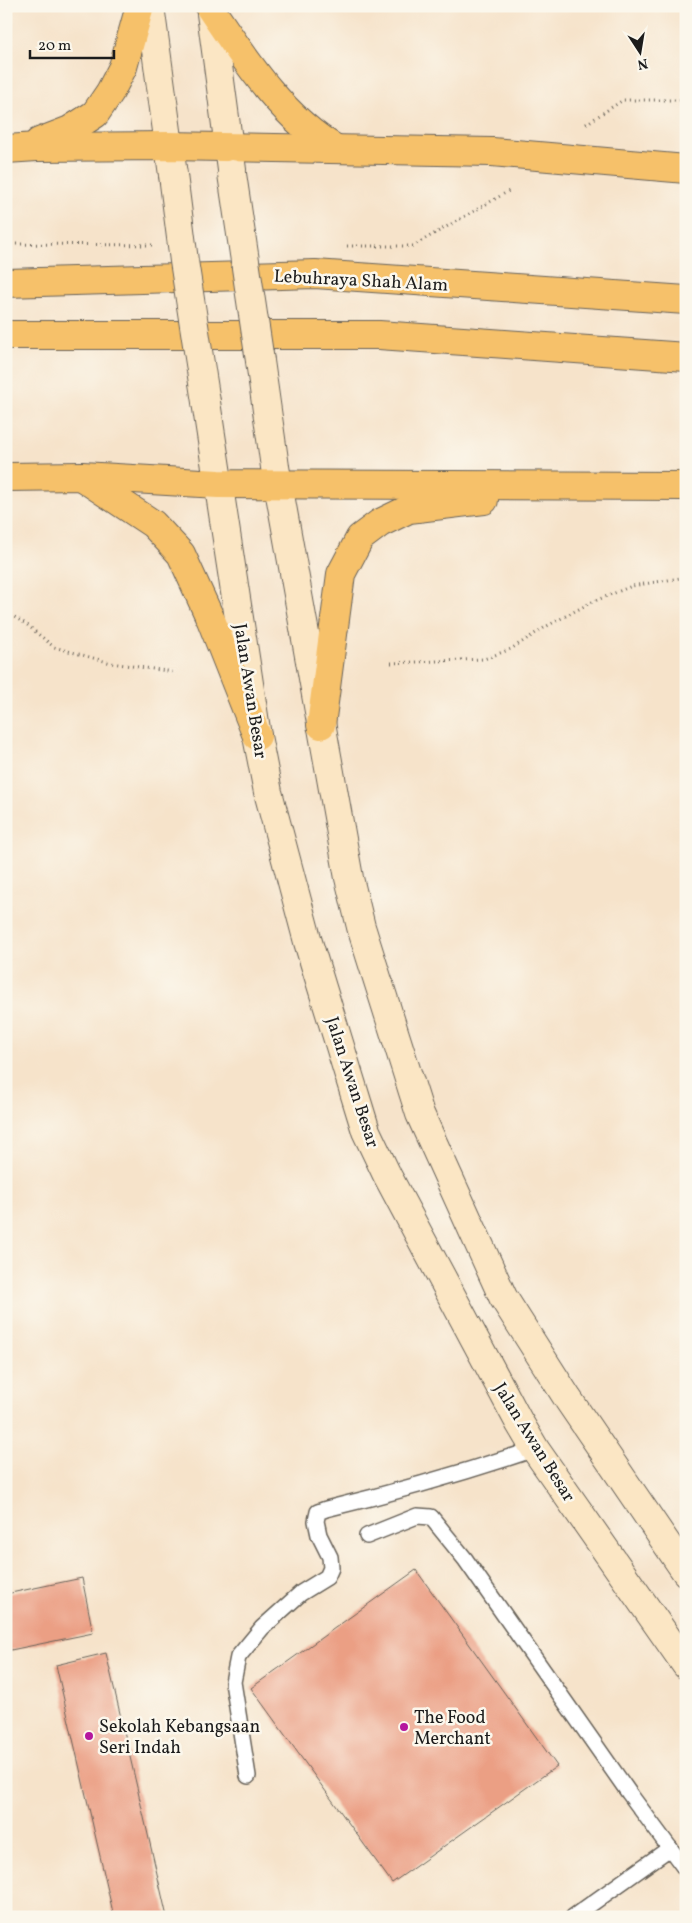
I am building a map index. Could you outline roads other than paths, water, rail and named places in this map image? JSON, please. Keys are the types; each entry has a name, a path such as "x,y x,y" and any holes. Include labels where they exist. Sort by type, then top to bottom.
{"highway":[{"path":"15,149 70,130 95,114 110,92 123,67 140,6"},
{"path":"210,7 240,52 268,88 301,123 324,142 336,149"},
{"path":"15,149 169,146 230,161 336,149 492,152 686,168"},
{"name":"Lebuhraya Shah Alam","path":"6,283 315,274 686,300"},
{"path":"6,335 379,335 686,357"},
{"path":"6,477 277,475 686,486"},
{"path":"82,476 154,524 181,554 211,620 257,736"},
{"path":"321,725 341,574 360,538 380,522 409,509 466,501 640,486"}],"main road":[{"name":"Jalan Awan Besar","path":"150,6 184,260 257,736 268,792 308,942 366,1131 386,1175 535,1449 686,1665"},
{"path":"210,7 230,161 277,475 321,725 361,927 420,1114 502,1297 568,1399 686,1572"}],"lane":[{"path":"248,1776 233,1682 238,1657 262,1628 300,1593 327,1577 331,1568 330,1557 319,1534 316,1522 318,1512 471,1470 535,1449"},
{"path":"367,1536 417,1516 431,1517 465,1559 629,1793 686,1870"},
{"path":"573,1917 670,1848"}],"place":[{"name":"The Food Merchant","path":"404,1727"},
{"name":"Sekolah Kebangsaan Seri Indah","path":"89,1736"}]}
